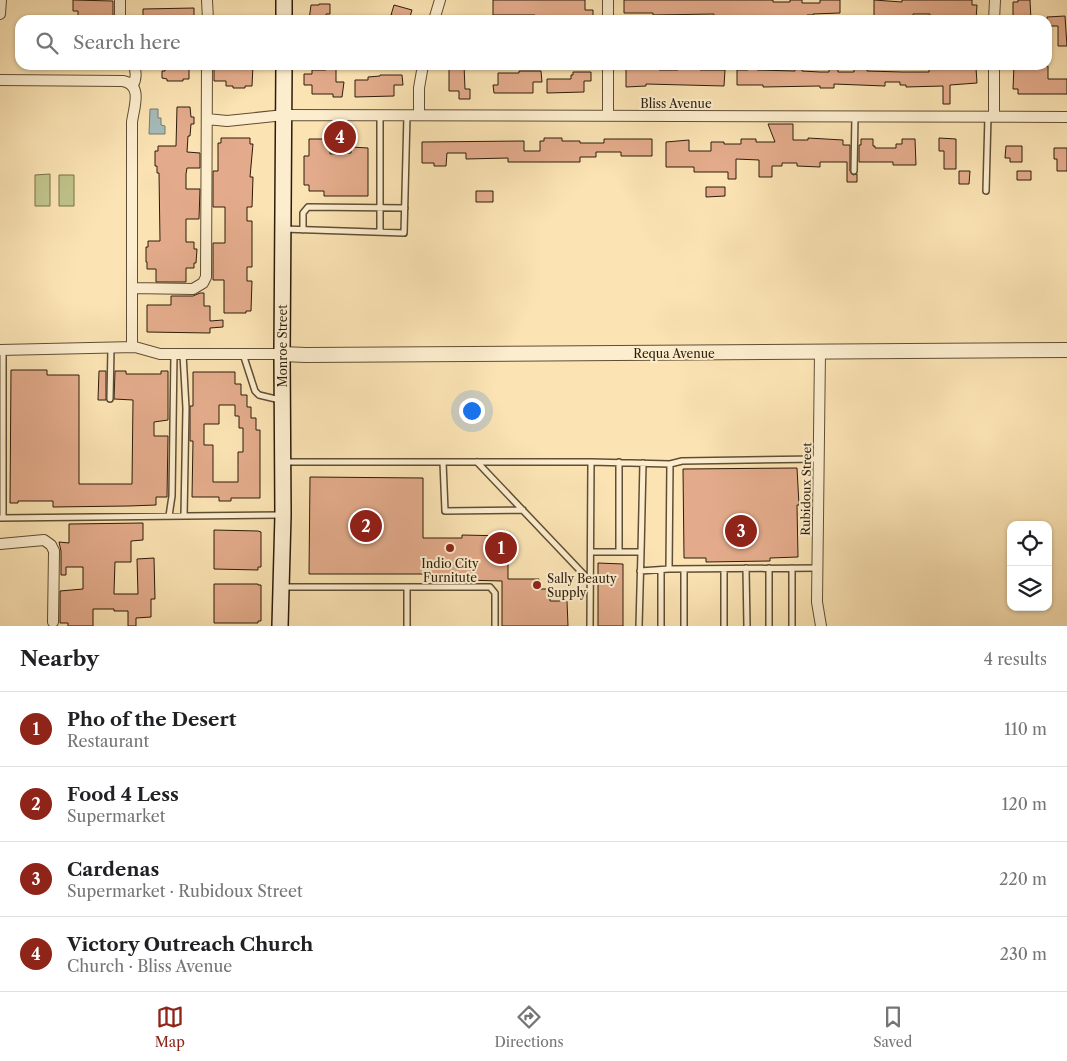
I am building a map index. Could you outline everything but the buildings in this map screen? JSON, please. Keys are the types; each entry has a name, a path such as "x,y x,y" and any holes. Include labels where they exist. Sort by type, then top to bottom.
{"main road":[{"path":"284,0 284,15"},
{"name":"Monroe Street","path":"280,626 283,515 284,70"}],"street":[{"path":"0,14 1,0"},
{"path":"120,0 120,15"},
{"path":"207,0 208,15"},
{"path":"436,15 440,0"},
{"path":"608,0 608,15"},
{"path":"994,0 994,15"},
{"path":"132,348 132,122 136,94 133,85 136,70"},
{"path":"132,288 193,289 203,283 206,277 208,70"},
{"path":"419,115 419,88 422,70"},
{"path":"608,70 608,115"},
{"path":"991,116 994,70"},
{"path":"0,80 123,81 133,85"},
{"name":"Bliss Avenue","path":"207,120 227,121 284,116 380,115 1067,117"},
{"path":"1,350 111,347 147,350 160,354 282,354"},
{"name":"Requa Avenue","path":"282,354 1067,350"},
{"name":"Rubidoux Street","path":"820,352 818,602 821,626"},
{"path":"0,544 44,540 52,545 54,551 53,625"}],"lane":[{"path":"380,115 380,232"},
{"path":"283,229 404,233 407,115"},
{"path":"854,171 855,115"},
{"path":"986,191 991,116"},
{"path":"302,230 303,213 308,207 405,208"},
{"path":"110,399 111,347"},
{"path":"1,350 2,518 283,515"},
{"path":"242,353 255,391 259,395 282,400"},
{"path":"169,516 172,496 179,354"},
{"path":"179,354 186,408 184,516"},
{"path":"283,462 619,462 670,464 682,461 819,460"},
{"path":"443,462 445,511 523,510"},
{"path":"477,462 590,582"},
{"path":"590,626 591,462"},
{"path":"618,552 619,462"},
{"path":"639,626 643,463"},
{"path":"669,569 670,464"},
{"path":"591,552 641,552"},
{"path":"746,568 747,626"},
{"path":"769,568 769,626"},
{"path":"792,568 792,626"},
{"path":"640,571 669,569 818,568"},
{"path":"684,569 684,626"},
{"path":"724,569 724,626"},
{"path":"661,570 661,626"},
{"path":"281,586 490,586 495,593 495,626"},
{"path":"407,586 407,626"}],"green space":[{"path":"50,174 50,206 35,206 35,175"},
{"path":"59,175 74,175 74,206 59,206"}],"water":[{"path":"150,109 158,109 158,118 161,118 161,125 165,126 165,134 149,134"}],"place":[{"name":"Victory Outreach Church","path":"340,137"},
{"name":"Food 4 Less","path":"366,526"},
{"name":"Cardenas","path":"741,531"},
{"name":"Indio City Furnitute","path":"450,548"},
{"name":"Pho of the Desert","path":"501,548"},
{"name":"Sally Beauty Supply","path":"537,585"}]}
